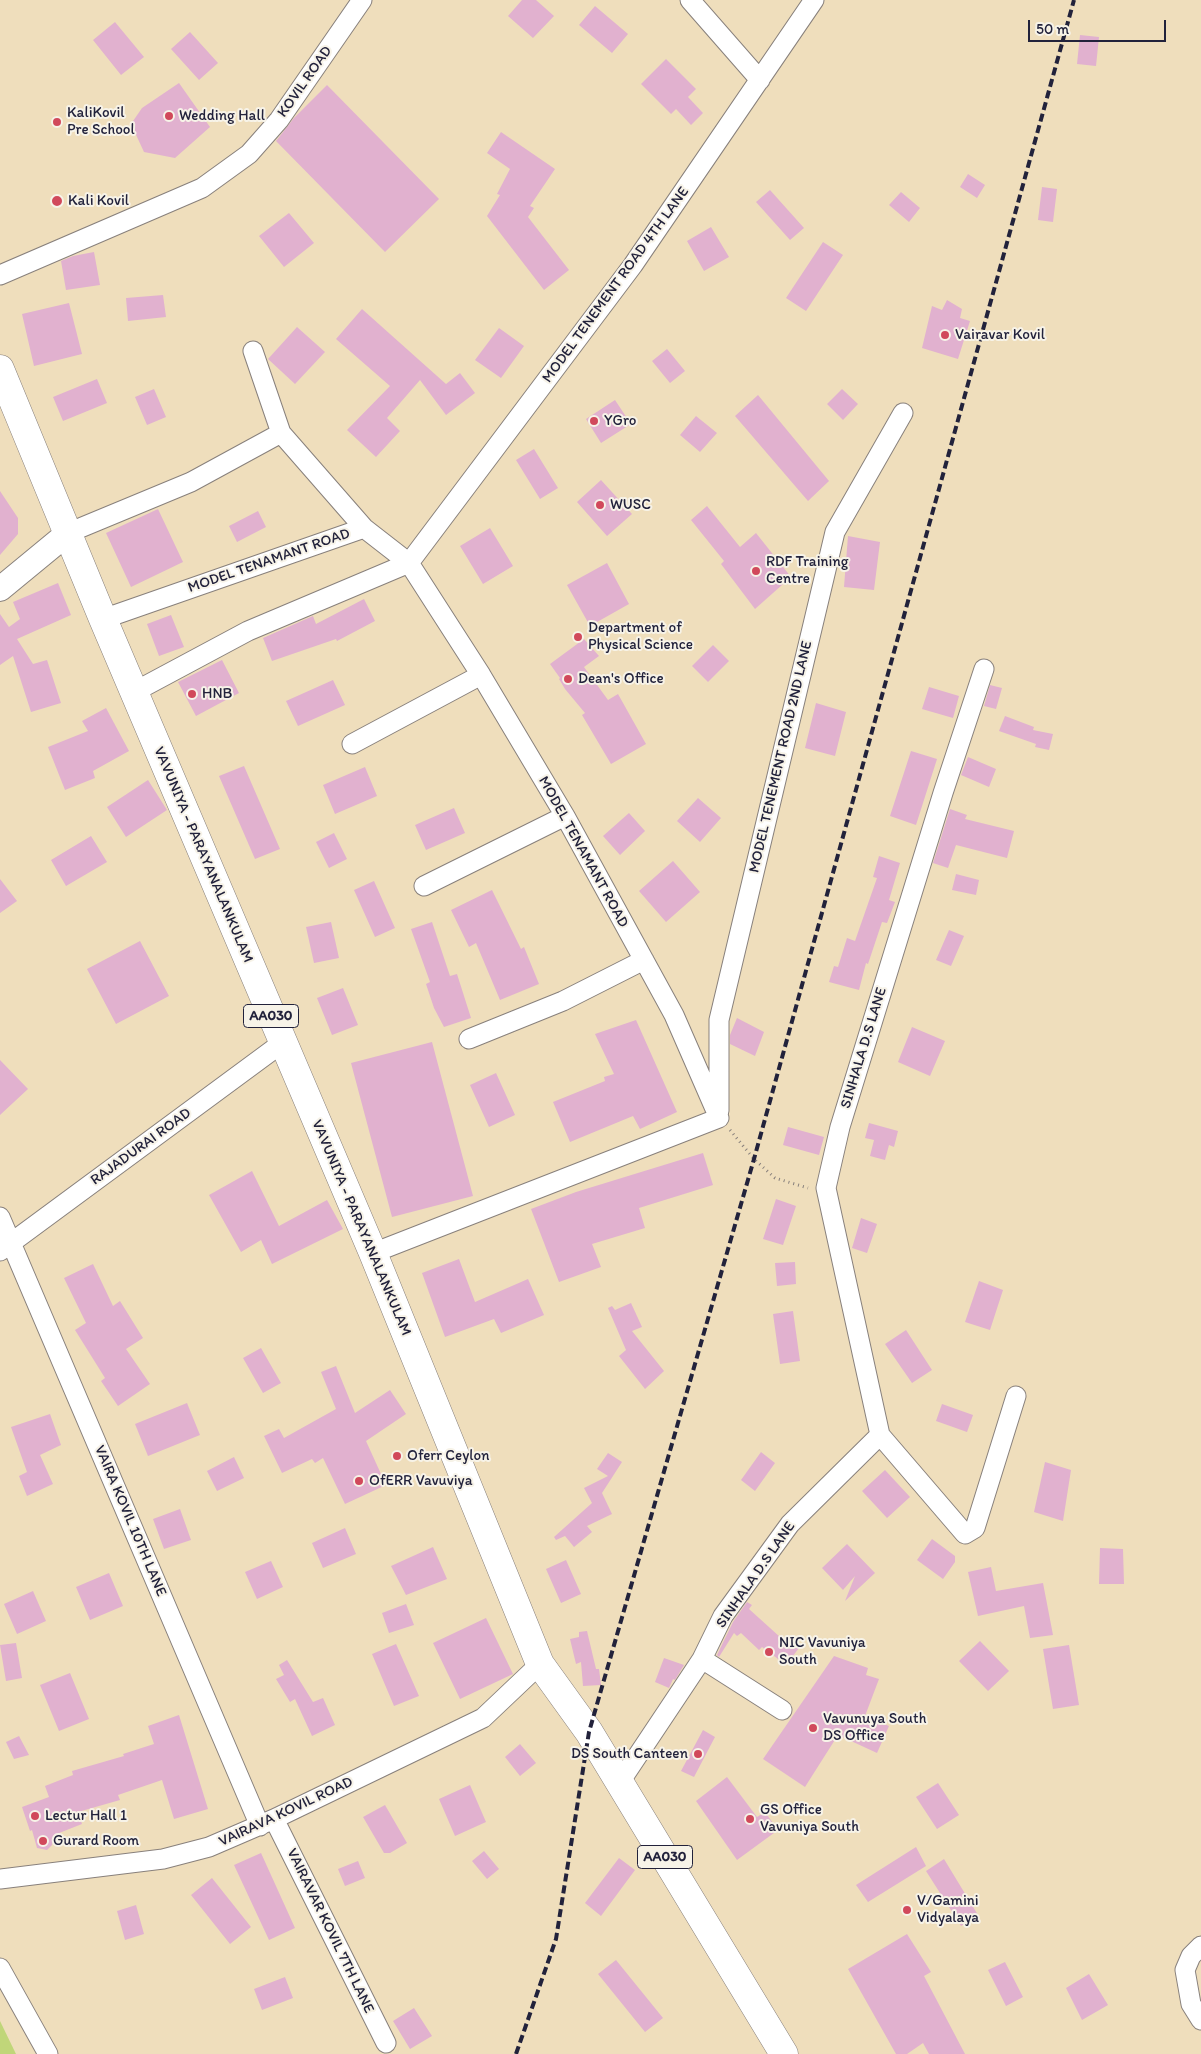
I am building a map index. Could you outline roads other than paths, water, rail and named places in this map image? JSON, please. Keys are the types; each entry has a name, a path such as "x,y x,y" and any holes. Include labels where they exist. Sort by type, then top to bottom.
{"highway":[{"name":"VAVUNIYA - PARAYANALANKULAM","path":"0,369 103,619 373,1253 540,1664 589,1732 784,2054"}],"main road":[{"path":"0,589 68,533"}],"street":[{"name":"KOVIL ROAD","path":"0,275 202,188 249,154 278,120 362,0"},
{"path":"690,0 760,80"},
{"name":"MODEL TENEMENT ROAD 4TH LANE","path":"409,563 633,265 814,0"},
{"path":"253,351 281,433 364,528"},
{"name":"MODEL TENEMENT ROAD 2ND LANE","path":"719,1118 719,1020 835,532 903,413"},
{"path":"68,533 190,482 281,433"},
{"name":"MODEL TENAMANT ROAD","path":"103,619 364,528 409,563 481,675 565,816 674,1016 719,1118"},
{"path":"134,692 248,631 409,563"},
{"name":"SINHALA D.S LANE","path":"984,669 940,803 840,1127 826,1188 880,1434 965,1534 975,1528 1016,1396"},
{"path":"352,744 481,675"},
{"path":"424,886 565,816"},
{"path":"469,1039 563,1001 644,960"},
{"name":"RAJADURAI ROAD","path":"6,1247 282,1043"},
{"path":"373,1253 719,1118"},
{"name":"VAIRA KOVIL 10TH LANE","path":"0,1217 6,1247 267,1822"},
{"name":"SINHALA D.S LANE","path":"620,1782 702,1659 723,1616 790,1524 880,1434"},
{"path":"702,1659 782,1710"},
{"name":"VAIRAVA KOVIL ROAD","path":"0,1878 163,1859 209,1847 267,1822 483,1718 540,1664"},
{"name":"VAIRAVAR KOVIL 7TH LANE","path":"267,1822 386,2043"},
{"path":"1201,1946 1191,1956 1185,1970 1191,2004 1201,2020"},
{"path":"0,1968 48,2054"}],"railway":[{"path":"516,2054 556,1939 589,1732 754,1159 1074,0"}],"place":[{"name":"Wedding Hall","path":"169,116"},
{"name":"KaliKovil Pre School","path":"57,122"},
{"name":"Kali Kovil","path":"57,201"},
{"name":"Vairavar Kovil","path":"945,335"},
{"name":"YGro","path":"594,421"},
{"name":"WUSC","path":"600,505"},
{"name":"RDF Training Centre","path":"756,571"},
{"name":"Department of Physical Science","path":"578,637"},
{"name":"Dean's Office","path":"568,679"},
{"name":"HNB","path":"192,694"},
{"name":"Oferr Ceylon","path":"397,1456"},
{"name":"OfERR Vavuviya","path":"359,1481"},
{"name":"NIC Vavuniya South","path":"769,1652"},
{"name":"Vavunuya South DS Office","path":"813,1728"},
{"name":"DS South Canteen","path":"698,1754"},
{"name":"Lectur Hall 1","path":"35,1816"},
{"name":"GS Office Vavuniya South","path":"750,1819"},
{"name":"Gurard Room","path":"43,1841"},
{"name":"V/Gamini Vidyalaya","path":"907,1910"}]}
